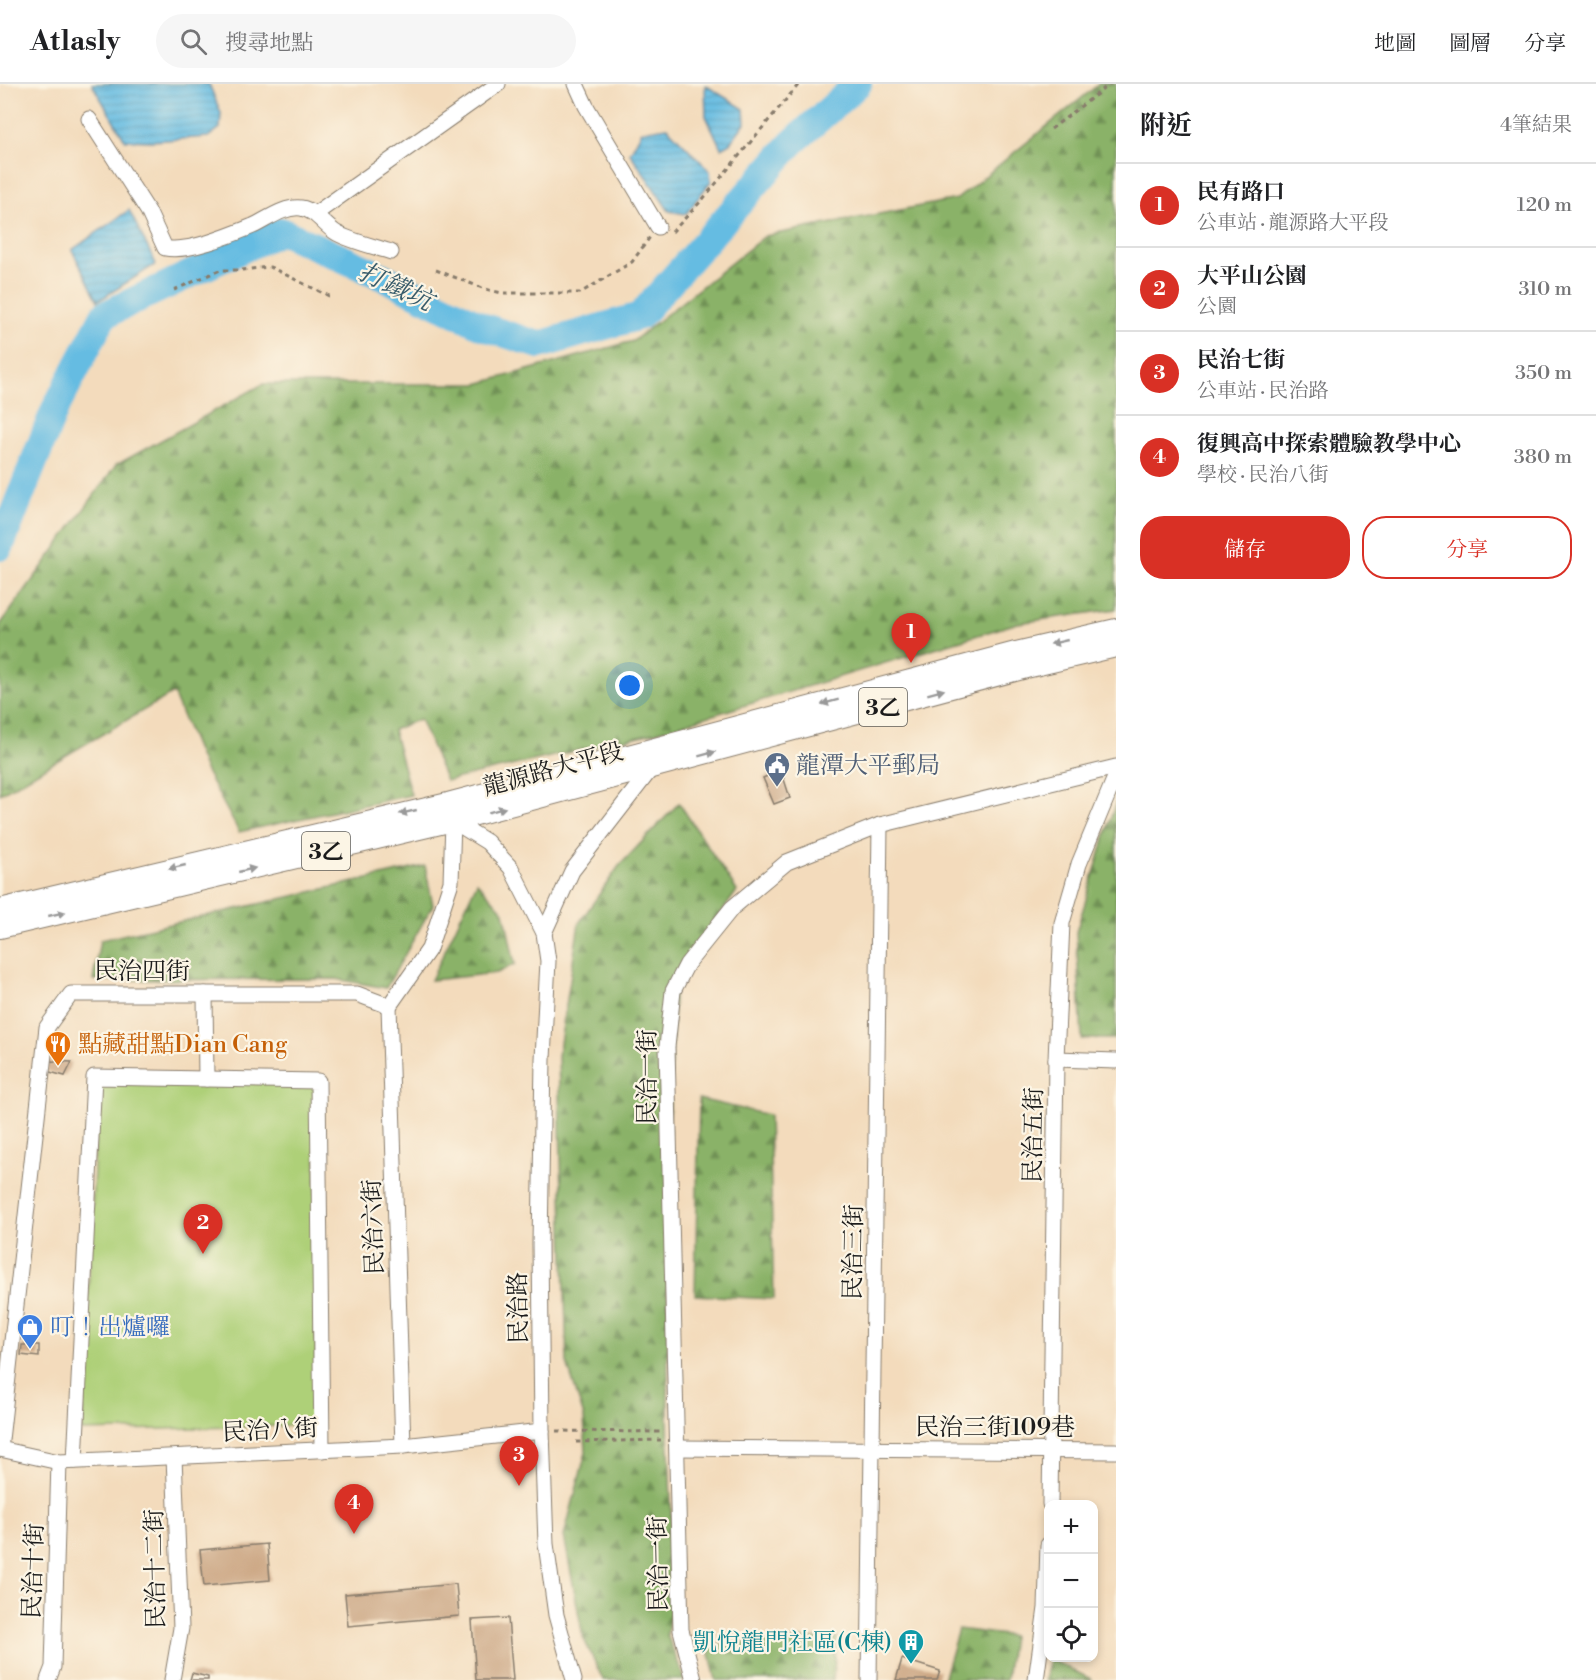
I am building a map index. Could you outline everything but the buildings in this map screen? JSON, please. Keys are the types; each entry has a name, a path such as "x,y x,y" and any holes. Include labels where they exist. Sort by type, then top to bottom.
{"main road":[{"name":"龍源路大平段","path":"649,760 1016,652 1116,629"},
{"name":"龍源路大平段","path":"0,928 649,760 1116,647"},
{"name":"龍源路大平段","path":"0,909 450,812"}],"street":[{"path":"315,214 498,84"},
{"path":"576,84 586,106 658,227"},
{"path":"89,119 148,211 165,248 175,250 225,236 279,212 301,208 315,214 335,232 391,252"},
{"path":"544,933 572,871 649,760"},
{"name":"民治一街","path":"694,1680 681,1630 671,1444 667,1047 673,991 687,964 732,908 787,862 880,825 1116,767"},
{"name":"民治五街","path":"1050,1500 1056,1059 1062,923 1079,864 1116,775"},
{"path":"450,812 487,842 511,868 544,933"},
{"path":"389,1006 429,949 451,882 450,812"},
{"name":"民治三街","path":"869,1680 880,825"},
{"name":"民治路","path":"544,933 548,961 543,1059 540,1244 546,1544 556,1615 574,1680"},
{"name":"民治四街","path":"0,1449 47,1027 71,994 357,994 389,1006"},
{"path":"205,994 206,1079 318,1080 322,1450"},
{"name":"民治六街","path":"389,1006 403,1446"},
{"path":"1056,1059 1116,1060"},
{"name":"民治十街","path":"48,1680 53,1667 94,1077 206,1079"},
{"name":"民治八街","path":"0,1449 67,1461 403,1446 542,1431"},
{"name":"民治三街109巷","path":"671,1444 1116,1451"},
{"name":"民治十二街","path":"172,1680 181,1628 174,1456"},
{"path":"1036,1680 1046,1608 1048,1554"}],"path":[{"path":"436,270 485,289 502,292 580,293 632,262 658,227 673,233 799,84"},
{"path":"1051,129 1110,84"},
{"path":"174,290 220,270 270,267 331,297"},
{"path":"542,1431 664,1432"},
{"path":"576,1442 671,1444"}],"green space":[{"path":"1099,84 1116,84 1116,609 1018,623 653,733 446,781 420,719 393,730 411,795 239,832 204,768 173,693 0,794 0,625 116,465 263,384 477,384 633,341 765,236 957,199"},
{"path":"1116,801 1116,1039 1082,1039 1076,932"},
{"path":"679,803 737,891 675,977 667,1167 668,1422 674,1588 667,1635 685,1680 603,1680 583,1637 564,1536 586,1452 584,1417 567,1363 558,1056 579,923 619,866"},
{"path":"425,866 433,905 386,988 336,979 93,980 100,940"},
{"path":"477,882 504,912 515,964 497,973 431,980"},
{"path":"98,1081 316,1083 316,1425 82,1431"},
{"path":"699,1099 769,1115 774,1299 695,1295"},
{"path":"958,1629 1012,1636 1006,1680 943,1680"},
{"path":"837,1637 833,1680 716,1680 708,1645"},
{"path":"1048,1662 1055,1662 1093,1680 1045,1680"}],"water":[{"path":"92,84 209,84 221,113 220,128 208,137 151,141 125,140"},
{"path":"705,85 744,109 745,123 730,143 721,148 706,116"},
{"path":"667,127 710,171 711,181 686,214 669,211 630,153 642,131"},
{"path":"129,210 156,264 98,301 72,250"}],"waterway":[{"name":"打鐵坑","path":"0,547 55,409 104,315 281,231 377,274 484,327 539,345 640,316 792,143 858,84"}],"place":[{"name":"民有路口","path":"911,663"},
{"name":"龍潭大平郵局","path":"777,788"},
{"name":"點藏甜點Dian Cang","path":"58,1067"},
{"name":"大平山公園","path":"203,1254"},
{"name":"叮！出爐囉","path":"30,1350"},
{"name":"民治七街","path":"519,1486"},
{"name":"復興高中探索體驗教學中心","path":"354,1534"},
{"name":"凱悅龍門社區(C棟)","path":"911,1665"}]}
